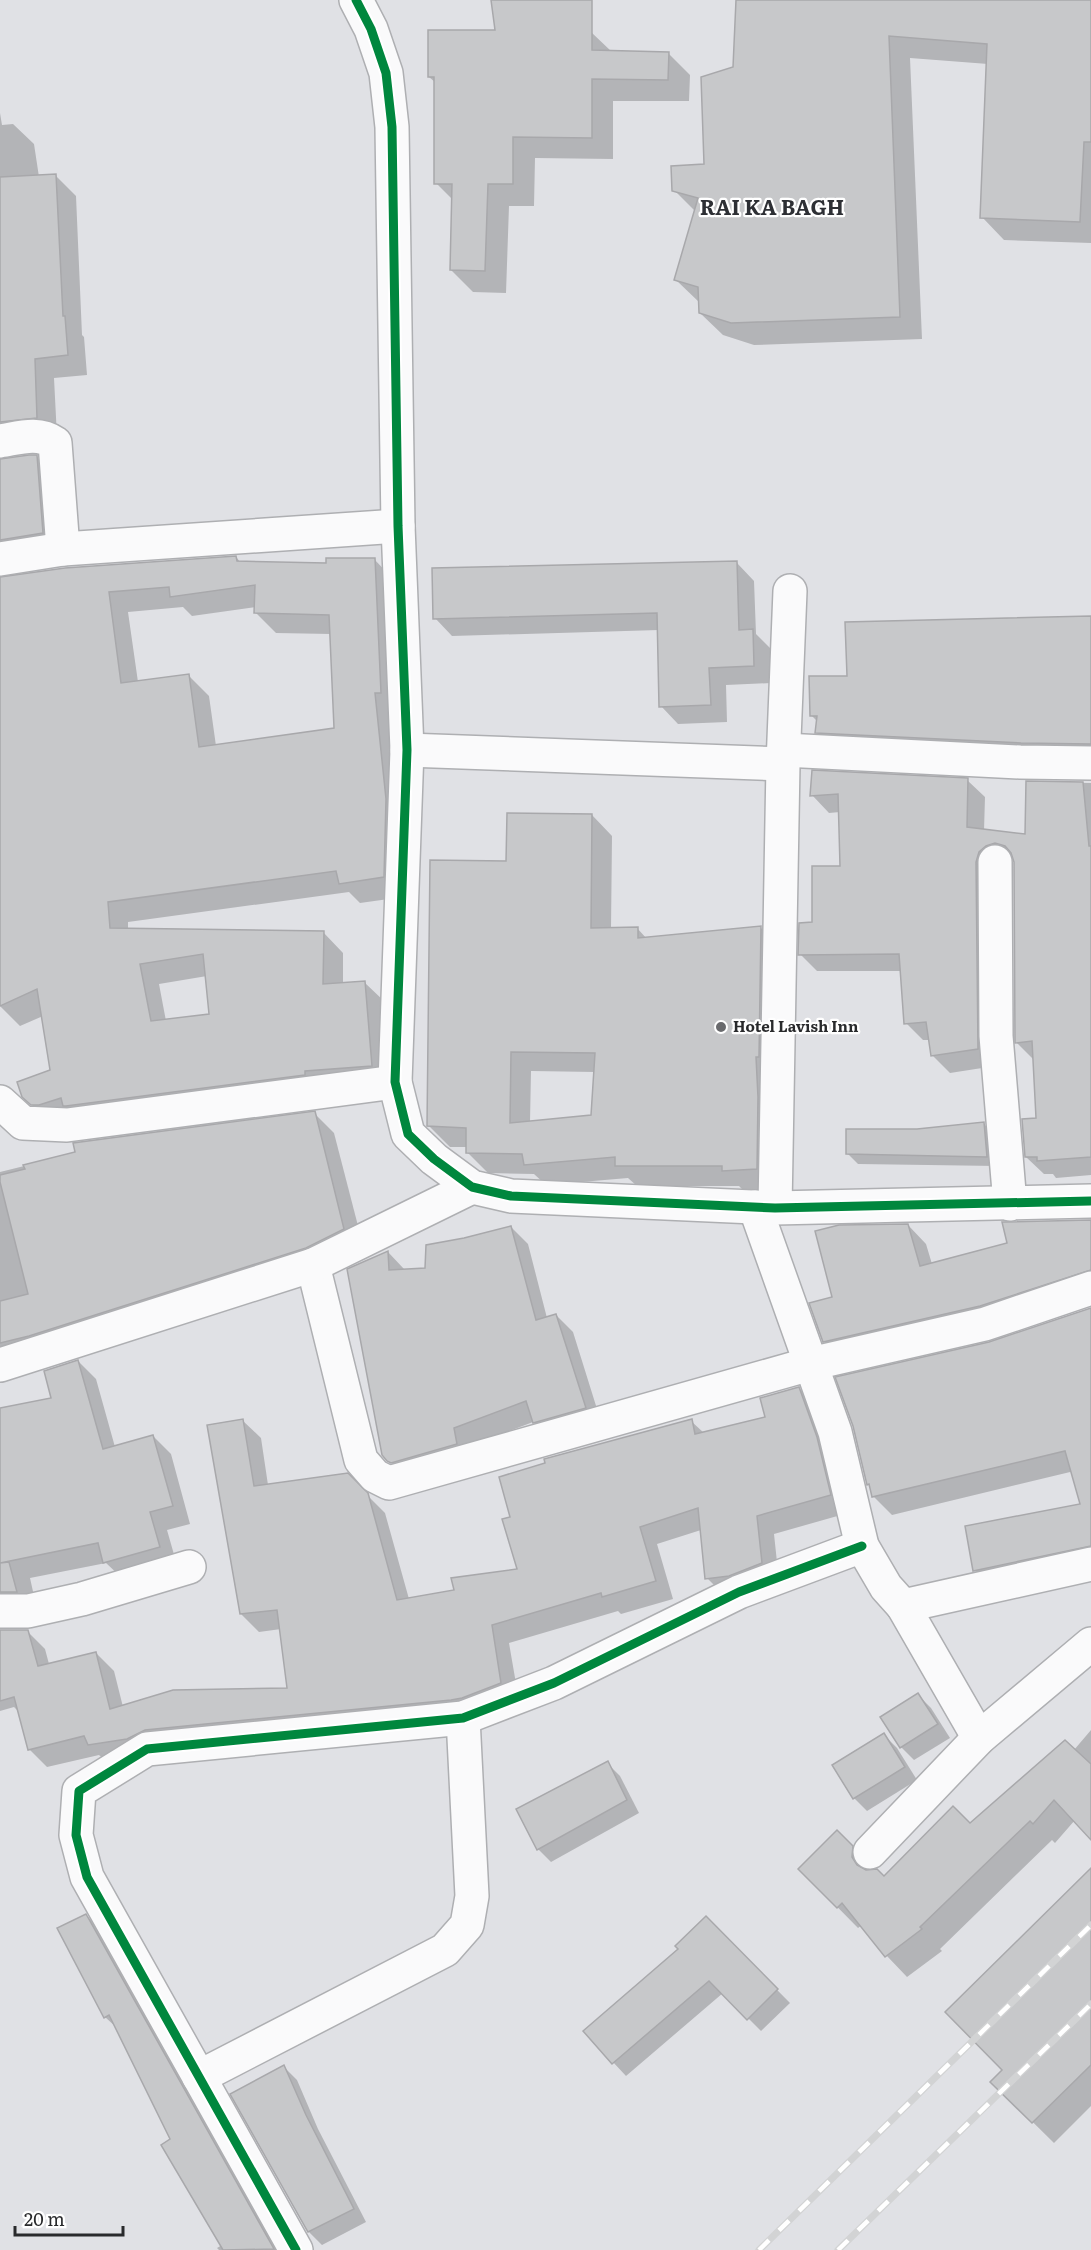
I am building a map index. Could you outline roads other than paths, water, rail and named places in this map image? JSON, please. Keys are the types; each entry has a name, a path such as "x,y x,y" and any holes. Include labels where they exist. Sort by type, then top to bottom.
{"street":[{"path":"356,0 371,29 386,73 392,127 398,526 407,750 395,1082 408,1134 434,1159 472,1187 510,1196 765,1208 1091,1201"},
{"path":"0,441 31,436 46,437 55,443 63,549"},
{"path":"0,559 63,549 398,526"},
{"path":"790,591 765,1208 810,1364 835,1432 862,1546 886,1587 903,1606 979,1738"},
{"path":"407,750 1091,763"},
{"path":"995,862 996,1036 1010,1204"},
{"path":"0,1102 23,1124 67,1125 395,1082"},
{"path":"0,1365 314,1265 472,1187"},
{"path":"314,1265 361,1460 375,1476 389,1483 810,1364 985,1323 1091,1288"},
{"path":"296,2250 87,1877 76,1835 79,1791 147,1749 463,1718 554,1683 739,1592 862,1546"},
{"path":"903,1606 1091,1564"},
{"path":"0,1611 28,1611 82,1599 189,1567"},
{"path":"870,1852 979,1738 1091,1644"},
{"path":"199,2077 445,1950 467,1925 472,1896 463,1718"}],"railway":[{"path":"759,2250 1091,1925"},
{"path":"838,2250 1091,2004"}],"place":[{"name":"Hotel Lavish Inn","path":"721,1027"}],"district":[{"name":"RAI KA BAGH","path":"772,208"}]}
